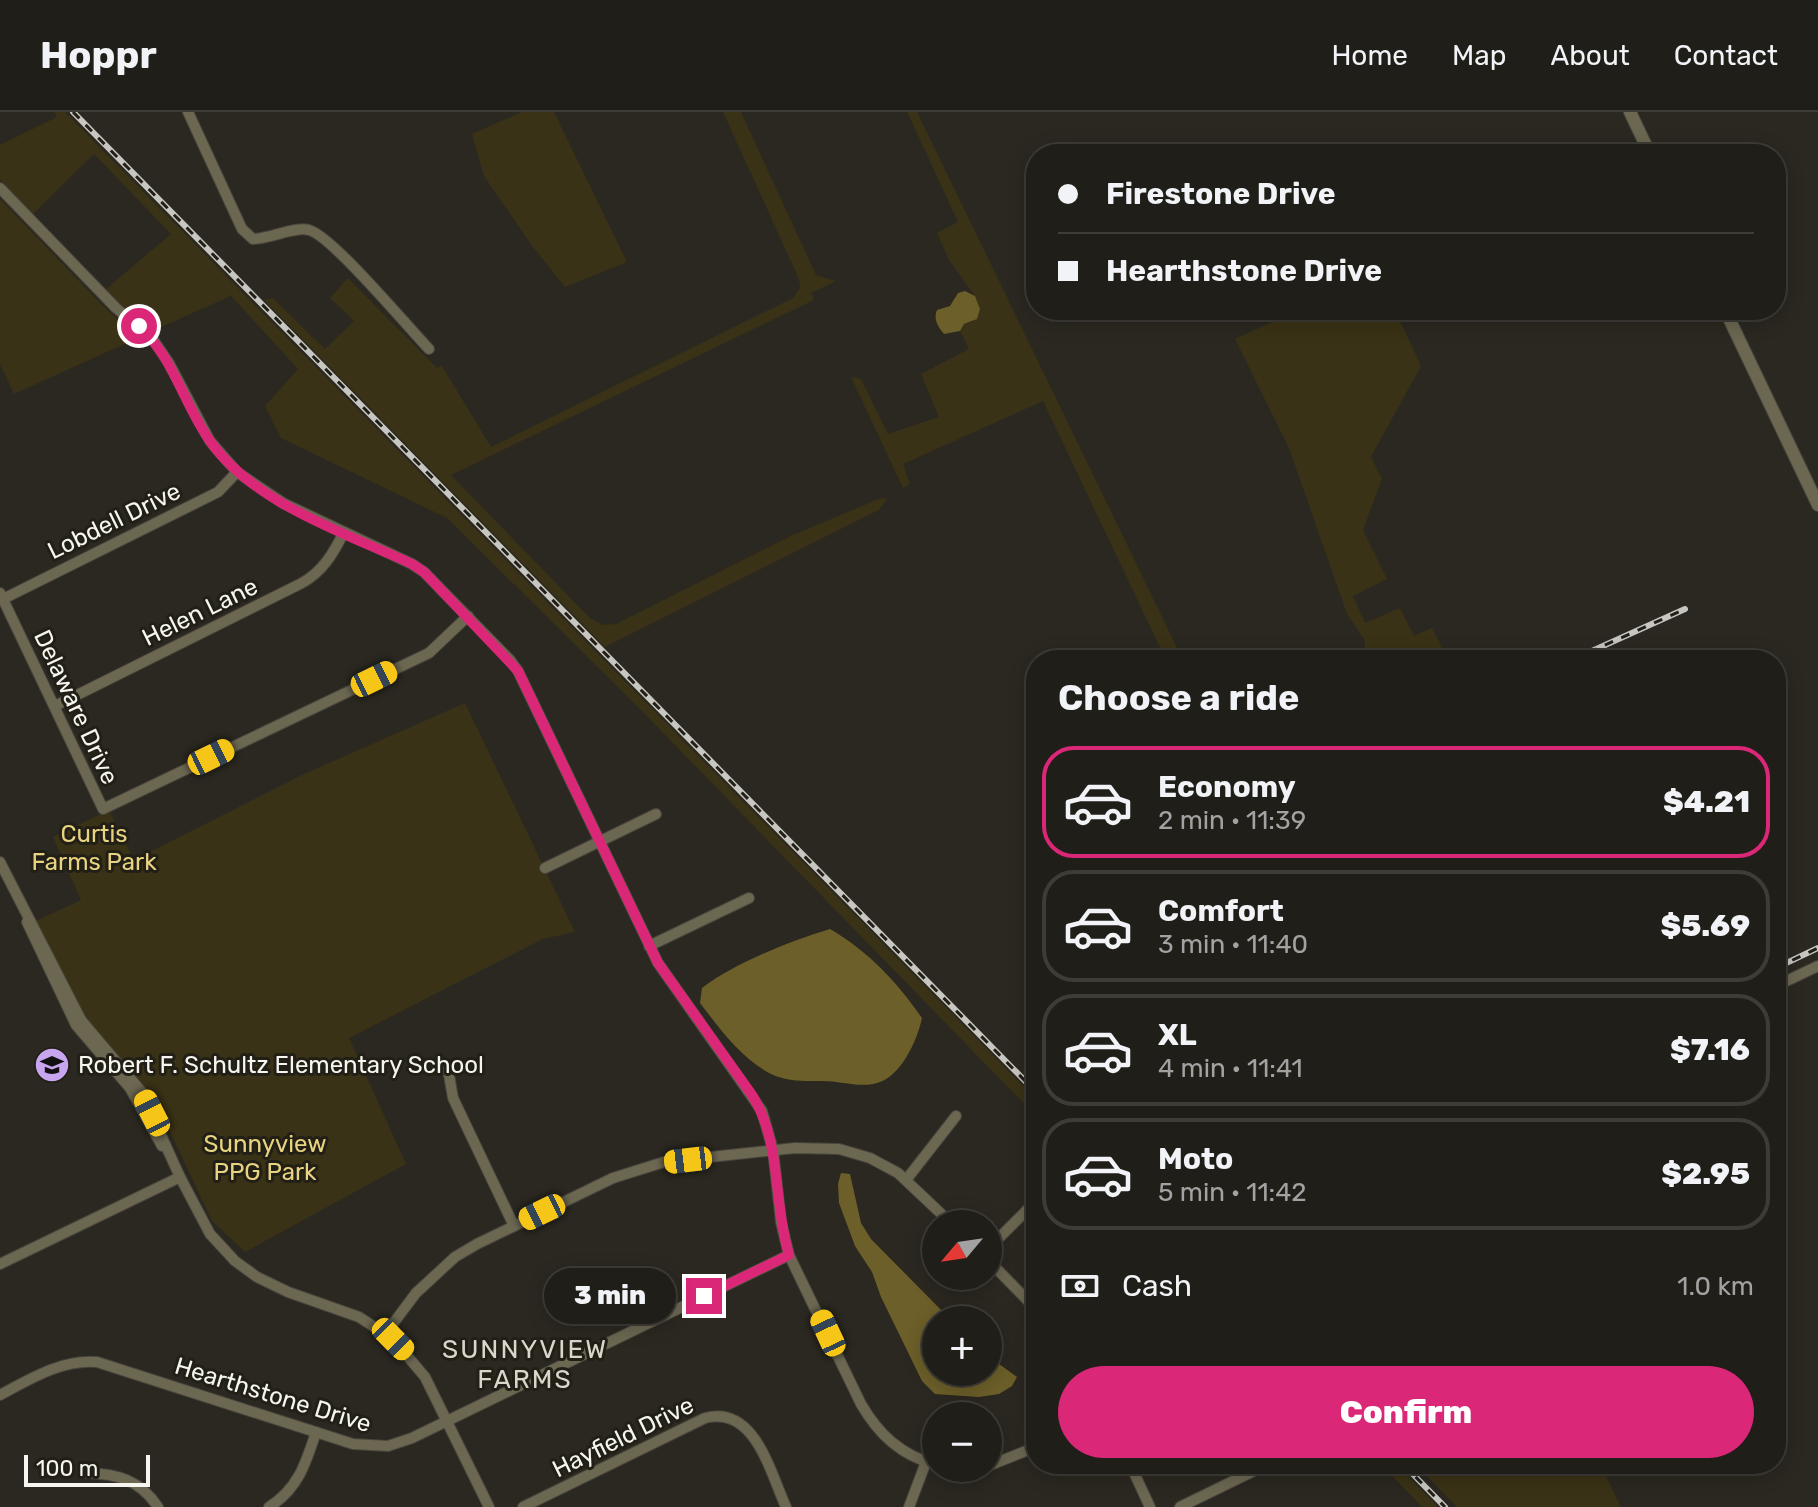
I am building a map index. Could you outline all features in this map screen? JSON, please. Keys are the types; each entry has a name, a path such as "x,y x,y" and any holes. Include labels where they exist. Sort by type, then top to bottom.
{"street":[{"path":"188,112 242,229 253,239 303,229 318,235 356,270 429,349"},
{"path":"1630,112 1645,144"},
{"path":"0,188 116,308 152,338 169,363 210,441 237,472 274,499 424,572 518,671 649,946 668,979 762,1111 773,1150 781,1222 789,1255 871,1421 889,1441 922,1461"},
{"path":"1730,320 1818,505"},
{"name":"Lobdell Drive","path":"1,596 218,492 237,472"},
{"name":"Helen Lane","path":"55,706 312,577 331,558 344,532"},
{"name":"Delaware Drive","path":"1,596 103,809 429,653 468,616"},
{"path":"545,868 656,814"},
{"path":"0,862 81,1020 141,1091 210,1234 245,1269 277,1287 342,1310 386,1333 417,1365 489,1507"},
{"path":"649,946 749,898"},
{"path":"1786,981 1818,966"},
{"path":"448,1069 453,1098 514,1226"},
{"path":"906,1180 956,1116"},
{"path":"386,1333 416,1293 442,1268 477,1244 613,1178 644,1167 820,1147 852,1152 884,1165 906,1180 937,1210"},
{"path":"0,1264 180,1177"},
{"path":"1002,1235 1026,1211"},
{"name":"Hearthstone Drive","path":"0,1395 61,1365 97,1362 360,1446 388,1446 447,1421 789,1255"},
{"path":"1002,1274 1026,1299"},
{"name":"Hayfield Drive","path":"523,1507 705,1418 723,1416 740,1422 752,1434 786,1507"},
{"path":"269,1507 296,1483 316,1432"},
{"path":"1002,1462 1026,1452"},
{"path":"87,1473 111,1474 132,1481 151,1496 158,1507"},
{"path":"1135,1474 1150,1507"},
{"path":"1180,1507 1248,1474"},
{"path":"909,1507 922,1482"}],"green space":[{"path":"54,112 65,112 1026,1089 1026,1106 635,704 447,518 281,438 265,406 298,369 231,296 152,331 105,290 171,234 94,154 32,215 0,180 0,145 57,117"},
{"path":"522,112 554,112 627,262 565,287 533,247 484,176 472,134"},
{"path":"723,112 741,112 816,275 836,281 811,293 814,300 451,475 590,618 603,625 616,624 793,535 881,498 887,499 879,510 605,647 264,300 273,298 325,349 354,321 330,298 348,278 437,368 442,366 491,447 793,298 800,288 799,279"},
{"path":"907,112 917,112 1178,650 1161,650 1043,401 903,464 910,484 903,488 851,377 861,379 888,434 939,417 921,374 969,349 960,331 964,324 972,322 980,309 975,296 949,260 937,233 958,222"},
{"path":"0,199 108,311 140,337 14,394 0,364"},
{"path":"1276,320 1400,320 1421,366 1371,457 1382,479 1363,530 1387,579 1353,596 1365,623 1400,608 1414,636 1432,628 1443,650 1366,650 1364,639 1347,614 1289,448 1235,339"},
{"path":"465,703 575,932 543,939 349,1038 406,1164 245,1252 212,1221 163,1117 159,1119 86,1022 36,921 81,900 53,837 109,810 134,860 302,775"},
{"path":"1391,1474 1406,1474 1438,1507 1422,1507"},
{"path":"1425,1474 1605,1474 1621,1507 1457,1507"}],"shaded area":[{"path":"965,291 975,296 980,309 977,319 964,324 960,331 944,334 937,323 937,310 950,306 958,293"},
{"path":"830,929 881,968 922,1018 906,1058 883,1081 861,1085 795,1080 769,1073 739,1050 700,1003 702,988 730,970 781,946"},
{"path":"841,1173 850,1174 861,1223 871,1239 937,1306 922,1306 922,1381 872,1272 855,1246 839,1203"},
{"path":"1002,1366 1017,1377 1012,1386 999,1394 979,1397 935,1394 927,1386 1002,1386"}],"railway":[{"path":"73,112 1026,1082"},
{"path":"1594,650 1685,609"},
{"path":"1786,963 1818,948"},
{"path":"1413,1474 1445,1507"}],"place":[{"name":"Robert F. Schultz Elementary School","path":"52,1065"}],"district":[{"name":"SUNNYVIEW FARMS","path":"525,1364"}],"route":[{"path":"139,326 162,351 200,425 237,472 266,494 424,572 518,671 658,963 752,1095 768,1129 781,1222 789,1255 704,1296"}],"park label":[{"name":"Curtis Farms Park","path":"94,848"},
{"name":"Sunnyview PPG Park","path":"265,1158"}]}
